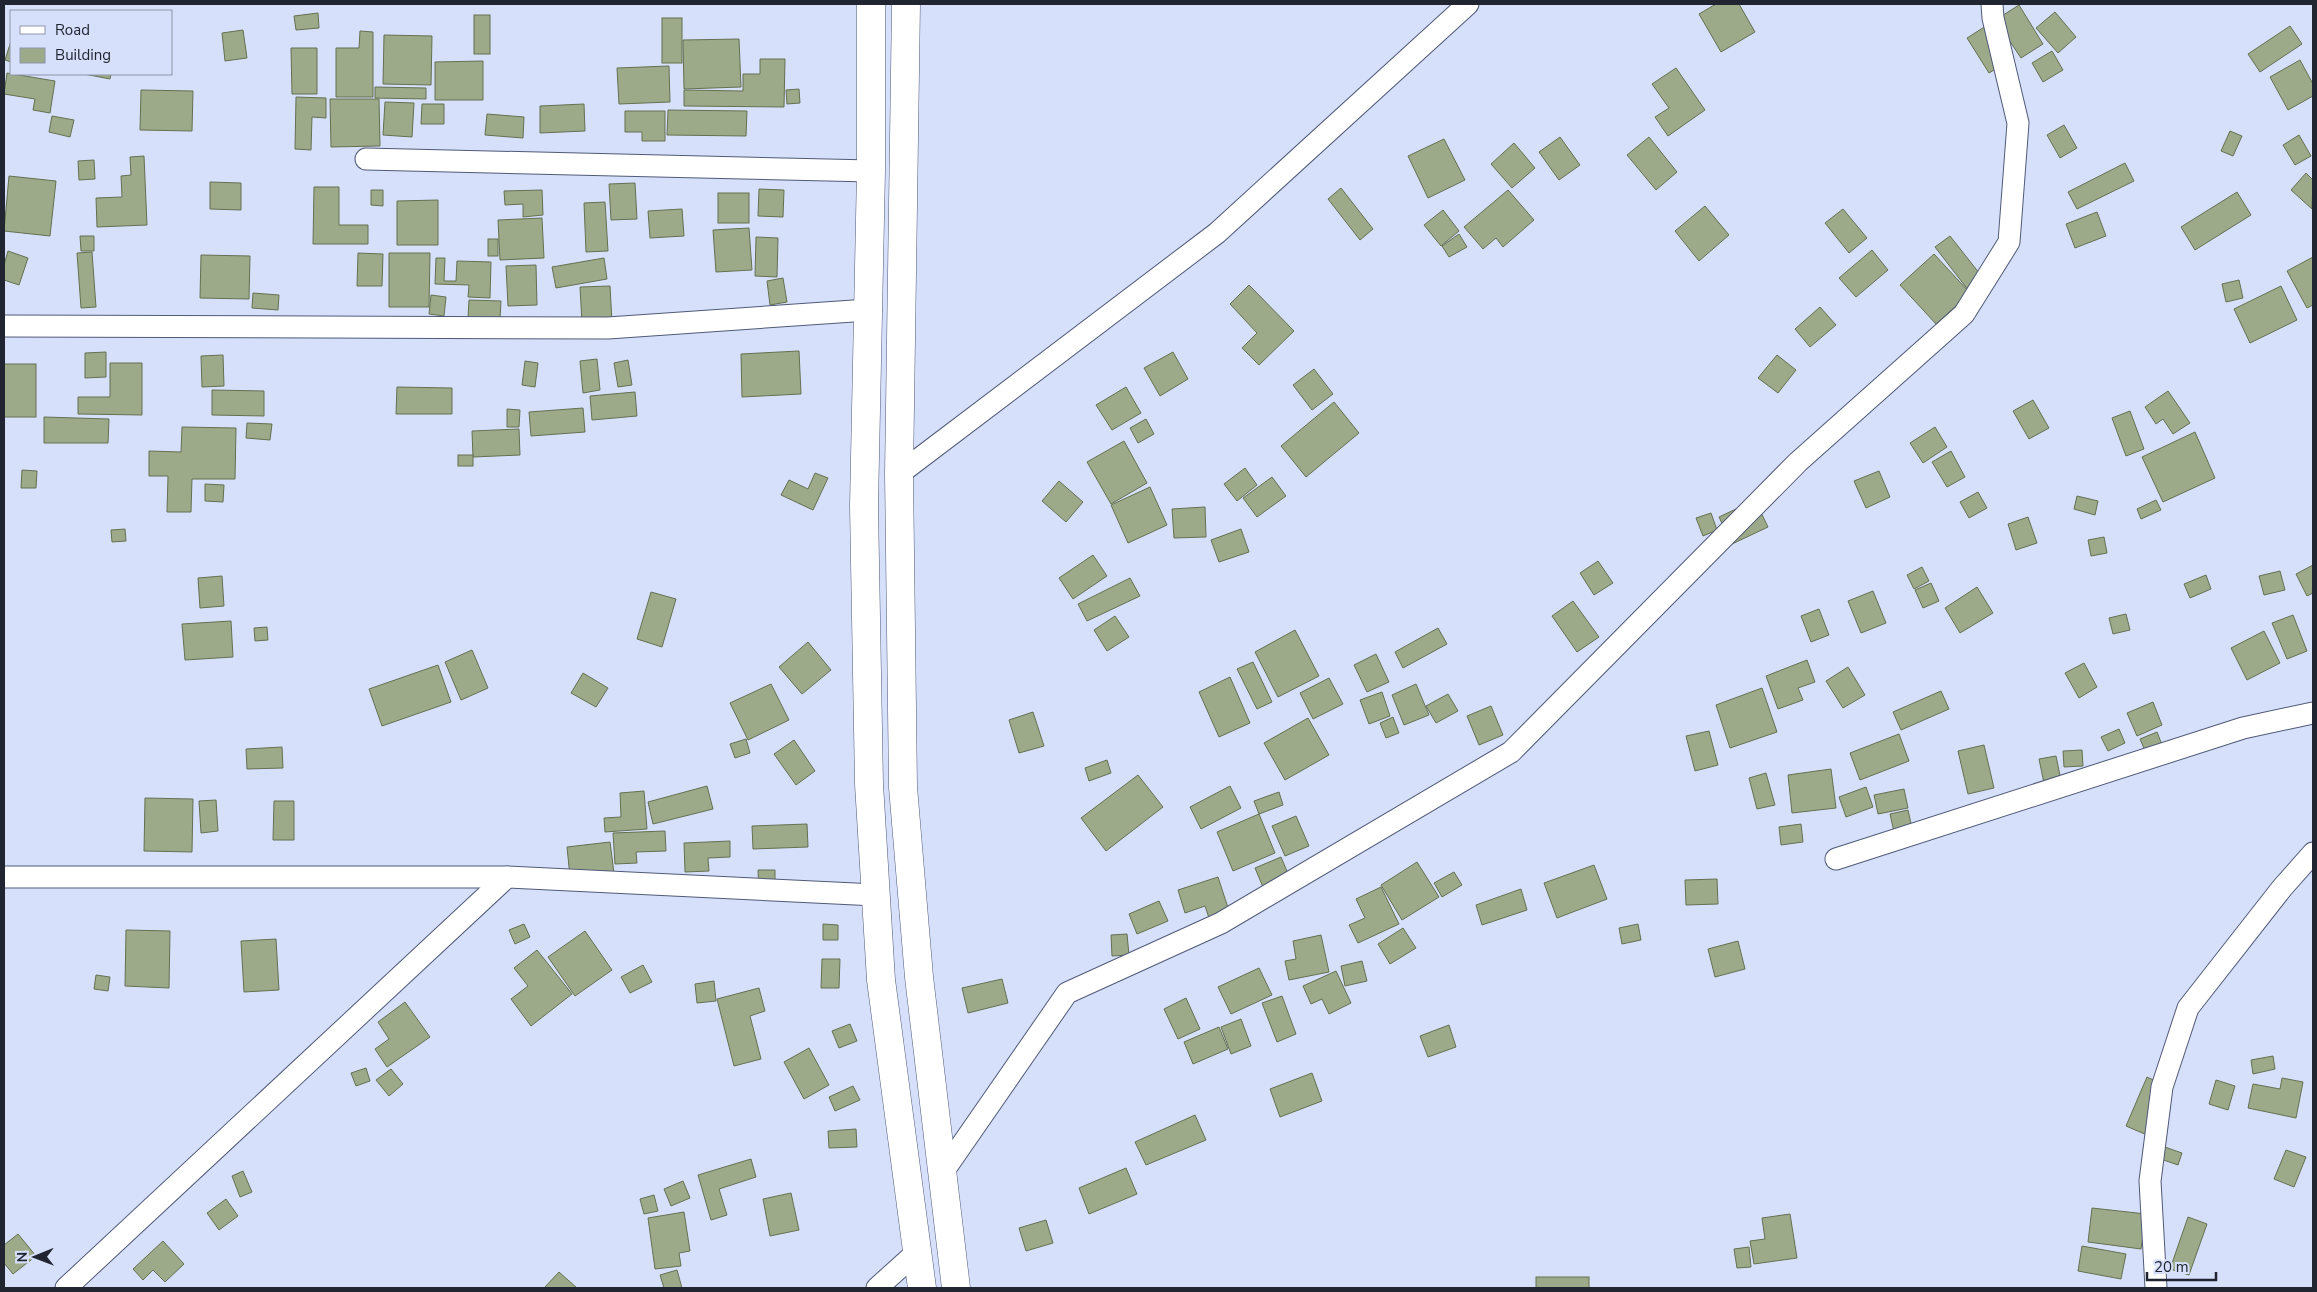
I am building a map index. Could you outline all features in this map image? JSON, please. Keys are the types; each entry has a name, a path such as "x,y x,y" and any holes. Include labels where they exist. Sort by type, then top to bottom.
{"main road":[{"path":"871,4 871,172 864,516 869,784 880,980 922,1288"},
{"path":"906,4 898,474 902,787 919,977 956,1288"}],"street":[{"path":"898,474 1217,233 1468,4"},
{"path":"943,1172 1067,993 1221,924 1511,752 1798,462 1964,314 2009,242 2018,123 1993,18 1992,4"},
{"path":"366,159 871,172"},
{"path":"4,326 608,328 868,310"},
{"path":"1836,859 2242,728 2313,713"},
{"path":"2156,1288 2150,1181 2162,1087 2188,1008 2282,888 2313,854"},
{"path":"4,877 507,877 876,895"},
{"path":"66,1288 507,877"},
{"path":"877,1288 917,1252"}],"building":[{"path":"1716,4 1739,4 1755,32 1721,52 1699,14"},
{"path":"2019,5 2043,44 2021,58 2009,40 2000,46 2009,61 1989,73 1967,38"},
{"path":"2055,12 2076,37 2058,53 2036,28"},
{"path":"318,13 319,28 296,30 294,16"},
{"path":"474,15 490,15 490,54 474,54"},
{"path":"662,18 682,18 682,63 662,63"},
{"path":"2290,26 2302,44 2260,72 2248,54"},
{"path":"243,30 247,58 225,61 222,33"},
{"path":"360,31 373,32 373,97 336,97 336,48 359,48"},
{"path":"384,35 432,36 431,85 383,84"},
{"path":"739,39 741,87 684,89 683,40"},
{"path":"10,44 10,62 5,60"},
{"path":"291,48 317,48 317,94 292,94"},
{"path":"2052,51 2063,70 2043,82 2032,63"},
{"path":"760,59 785,59 784,107 684,106 684,90 743,91 743,74 760,74"},
{"path":"2300,60 2313,84 2313,96 2288,110 2270,77"},
{"path":"483,61 483,100 435,100 435,62"},
{"path":"669,66 670,102 619,104 617,68"},
{"path":"1676,68 1705,110 1668,136 1655,117 1669,108 1652,84"},
{"path":"7,73 55,81 50,113 33,110 35,99 4,94"},
{"path":"89,75 111,75 110,79"},
{"path":"375,87 426,88 426,99 375,98"},
{"path":"799,89 800,103 787,104 786,90"},
{"path":"141,90 193,91 192,131 140,130"},
{"path":"296,97 326,98 326,118 312,117 311,150 295,149"},
{"path":"330,99 379,99 380,146 331,147"},
{"path":"385,102 414,103 412,137 383,135"},
{"path":"422,104 444,104 444,124 421,124"},
{"path":"584,104 585,131 540,133 540,106"},
{"path":"668,110 747,111 746,136 667,135"},
{"path":"625,111 665,111 665,141 642,141 642,132 625,132"},
{"path":"487,114 524,117 523,138 485,135"},
{"path":"52,116 74,120 70,137 49,132"},
{"path":"2064,125 2077,148 2060,158 2047,135"},
{"path":"2230,131 2242,136 2233,156 2221,151"},
{"path":"2299,135 2311,156 2295,165 2283,145"},
{"path":"1560,137 1580,165 1559,180 1539,152"},
{"path":"1649,137 1677,172 1656,190 1627,155"},
{"path":"1444,139 1465,180 1428,198 1408,156"},
{"path":"1514,143 1535,168 1512,188 1491,164"},
{"path":"144,156 147,225 97,227 96,198 122,197 121,176 131,175 130,157"},
{"path":"94,160 95,179 79,180 78,161"},
{"path":"2125,163 2134,181 2077,209 2068,192"},
{"path":"2306,173 2313,180 2312,209 2291,190"},
{"path":"9,176 56,181 50,236 4,231"},
{"path":"210,182 241,183 241,210 210,209"},
{"path":"635,183 637,219 611,220 609,184"},
{"path":"314,187 339,187 339,225 368,225 368,244 313,244"},
{"path":"1341,188 1373,229 1360,240 1328,199"},
{"path":"759,189 784,190 783,217 758,216"},
{"path":"371,190 383,190 383,206 371,205"},
{"path":"542,190 543,215 523,217 523,204 505,205 504,191"},
{"path":"1508,190 1534,220 1503,247 1496,238 1483,249 1464,227"},
{"path":"2237,192 2251,215 2195,250 2181,227"},
{"path":"718,193 749,193 749,223 718,223"},
{"path":"438,200 438,245 397,245 397,201"},
{"path":"605,202 608,251 586,252 584,203"},
{"path":"1705,206 1729,235 1699,261 1675,231"},
{"path":"682,209 684,236 650,238 648,211"},
{"path":"1843,209 1867,238 1849,253 1825,223"},
{"path":"1443,210 1459,231 1441,246 1424,225"},
{"path":"2097,212 2106,236 2075,248 2066,224"},
{"path":"542,218 544,258 500,260 498,220"},
{"path":"749,228 752,270 716,272 713,230"},
{"path":"1459,234 1467,247 1449,257 1442,246"},
{"path":"80,236 94,236 94,251 81,251"},
{"path":"1950,236 1987,283 1972,295 1935,247"},
{"path":"756,237 778,238 777,277 755,276"},
{"path":"488,239 498,239 498,256 488,256"},
{"path":"1872,250 1888,270 1856,297 1839,278"},
{"path":"8,251 28,258 19,285 4,280 4,265"},
{"path":"92,252 96,307 81,308 77,253"},
{"path":"358,253 383,254 382,286 357,286"},
{"path":"389,253 430,253 429,307 389,307"},
{"path":"1934,254 1970,293 1936,324 1900,285"},
{"path":"201,255 250,256 249,299 200,298"},
{"path":"2313,257 2313,305 2307,308 2287,271"},
{"path":"436,258 445,258 444,281 456,281 457,261 491,262 490,298 468,297 469,285 435,284"},
{"path":"604,258 607,279 556,288 552,267"},
{"path":"536,265 537,305 508,306 506,266"},
{"path":"783,278 787,302 770,305 767,281"},
{"path":"2239,280 2243,298 2226,302 2222,284"},
{"path":"1249,285 1294,331 1259,365 1242,348 1257,333 1230,304"},
{"path":"610,286 612,322 582,323 580,287"},
{"path":"2281,286 2297,320 2250,343 2234,309"},
{"path":"253,293 279,295 278,310 252,308"},
{"path":"431,295 446,297 444,316 429,314"},
{"path":"469,300 501,301 500,319 468,318"},
{"path":"1820,307 1836,325 1810,347 1795,329"},
{"path":"799,351 801,394 742,397 741,354"},
{"path":"106,352 106,377 85,378 85,353"},
{"path":"1173,352 1188,379 1160,396 1144,368"},
{"path":"223,355 224,386 202,387 201,356"},
{"path":"1777,355 1796,370 1778,393 1758,378"},
{"path":"597,359 600,390 583,393 580,361"},
{"path":"628,360 632,385 618,387 614,363"},
{"path":"525,361 538,363 535,387 522,385"},
{"path":"110,363 142,363 142,415 78,414 78,397 110,397"},
{"path":"4,364 36,364 36,417 4,417"},
{"path":"1314,369 1333,394 1312,410 1293,385"},
{"path":"397,387 452,388 452,414 396,414"},
{"path":"1126,387 1141,413 1112,430 1096,405"},
{"path":"212,390 264,391 264,416 212,415"},
{"path":"2168,391 2190,423 2173,434 2163,419 2156,424 2145,407"},
{"path":"635,392 637,416 592,420 590,396"},
{"path":"2033,400 2049,428 2029,439 2013,411"},
{"path":"1334,402 1359,433 1306,477 1281,446"},
{"path":"583,408 585,432 531,436 529,412"},
{"path":"507,409 520,410 519,427 507,427"},
{"path":"2130,411 2144,449 2126,456 2112,418"},
{"path":"44,417 109,419 108,443 44,443"},
{"path":"1146,419 1154,434 1138,443 1130,428"},
{"path":"247,423 272,424 270,440 246,438"},
{"path":"182,427 236,428 235,479 192,479 191,512 167,512 168,476 149,476 149,451 181,452"},
{"path":"1935,427 1947,447 1923,463 1910,443"},
{"path":"519,429 520,455 473,457 472,431"},
{"path":"2195,432 2215,478 2163,502 2142,457"},
{"path":"1124,441 1147,483 1111,504 1087,462"},
{"path":"1951,451 1965,477 1947,487 1932,462"},
{"path":"458,455 473,455 473,466 458,466"},
{"path":"1245,468 1257,485 1237,501 1224,484"},
{"path":"22,470 37,471 36,488 21,488"},
{"path":"1879,471 1890,497 1866,508 1854,481"},
{"path":"815,473 828,478 813,510 781,495 789,480 808,489"},
{"path":"1272,477 1286,496 1257,517 1243,498"},
{"path":"1059,481 1083,502 1066,522 1042,501"},
{"path":"205,484 224,485 223,502 205,501"},
{"path":"1150,487 1167,525 1128,543 1111,505"},
{"path":"1978,492 1987,508 1969,518 1960,502"},
{"path":"2077,496 2098,501 2095,515 2074,509"},
{"path":"1755,500 1768,527 1732,544 1719,517"},
{"path":"2156,500 2161,510 2141,519 2137,509"},
{"path":"1205,507 1206,537 1174,538 1172,509"},
{"path":"1711,513 1717,530 1703,536 1696,518"},
{"path":"2028,517 2037,543 2016,550 2008,524"},
{"path":"125,529 126,541 112,542 111,530"},
{"path":"1241,529 1249,552 1219,562 1211,540"},
{"path":"2104,537 2107,553 2091,556 2088,540"},
{"path":"1093,555 1107,576 1073,599 1059,578"},
{"path":"1598,561 1613,583 1594,595 1580,573"},
{"path":"2313,565 2313,593 2307,596 2296,574"},
{"path":"1922,567 1929,581 1914,589 1907,575"},
{"path":"2280,571 2285,590 2264,595 2259,576"},
{"path":"2206,575 2211,589 2190,598 2184,584"},
{"path":"222,576 224,606 200,608 198,578"},
{"path":"1130,578 1140,596 1087,621 1078,604"},
{"path":"1931,583 1939,601 1923,608 1915,590"},
{"path":"1977,587 1993,613 1960,633 1945,608"},
{"path":"1873,591 1886,623 1861,633 1848,601"},
{"path":"651,592 676,599 662,647 637,639"},
{"path":"1573,601 1599,637 1577,652 1552,616"},
{"path":"1819,609 1829,635 1811,642 1801,616"},
{"path":"2126,614 2130,630 2113,634 2109,618"},
{"path":"2293,615 2307,651 2287,659 2272,623"},
{"path":"1115,616 1129,637 1107,651 1094,630"},
{"path":"231,621 233,657 185,660 182,624"},
{"path":"267,627 268,640 255,641 254,628"},
{"path":"1438,628 1447,644 1403,668 1395,652"},
{"path":"1295,630 1319,676 1278,697 1255,652"},
{"path":"2264,631 2280,663 2247,680 2231,648"},
{"path":"808,642 831,670 802,694 779,667"},
{"path":"472,650 488,688 461,700 445,662"},
{"path":"1376,654 1389,682 1367,692 1354,665"},
{"path":"1807,660 1815,682 1798,688 1803,700 1778,709 1766,676"},
{"path":"1253,662 1272,702 1257,709 1237,669"},
{"path":"2084,663 2097,687 2079,698 2065,673"},
{"path":"438,665 451,702 382,726 369,689"},
{"path":"1848,667 1865,695 1843,708 1826,681"},
{"path":"583,673 608,688 596,707 571,693"},
{"path":"1230,677 1250,723 1219,737 1199,692"},
{"path":"1329,678 1343,704 1313,719 1300,693"},
{"path":"771,684 789,720 748,740 730,703"},
{"path":"1416,684 1429,715 1404,725 1392,695"},
{"path":"1762,688 1777,732 1730,748 1716,705"},
{"path":"1941,691 1949,709 1901,730 1893,712"},
{"path":"1382,692 1390,716 1369,724 1360,700"},
{"path":"1448,694 1458,711 1436,723 1426,706"},
{"path":"2153,702 2162,725 2137,736 2127,713"},
{"path":"1491,706 1503,735 1479,745 1467,716"},
{"path":"1033,712 1044,746 1019,753 1009,720"},
{"path":"1393,717 1399,733 1386,738 1380,723"},
{"path":"1308,718 1329,755 1285,780 1264,743"},
{"path":"2119,729 2125,743 2108,751 2101,737"},
{"path":"1709,731 1718,765 1695,771 1686,736"},
{"path":"2157,732 2166,755 2150,762 2140,739"},
{"path":"1899,734 1909,761 1860,780 1850,753"},
{"path":"746,739 750,753 735,758 730,744"},
{"path":"794,740 815,771 796,785 774,754"},
{"path":"1984,745 1994,788 1968,794 1958,751"},
{"path":"282,747 283,768 247,769 246,749"},
{"path":"2082,750 2083,766 2064,767 2063,751"},
{"path":"2056,756 2063,790 2046,793 2039,759"},
{"path":"1107,760 1111,773 1089,781 1085,768"},
{"path":"1831,769 1836,808 1792,813 1788,775"},
{"path":"1766,773 1775,805 1757,809 1749,778"},
{"path":"1138,775 1163,807 1106,851 1081,818"},
{"path":"707,786 713,809 653,824 648,802"},
{"path":"1230,786 1241,808 1201,829 1190,807"},
{"path":"1866,787 1873,807 1846,817 1839,797"},
{"path":"1904,789 1908,808 1878,814 1874,795"},
{"path":"644,791 647,829 605,832 604,818 621,817 620,793"},
{"path":"1279,792 1283,805 1259,814 1254,801"},
{"path":"145,798 193,799 192,852 144,851"},
{"path":"216,800 218,831 201,833 199,801"},
{"path":"274,801 294,801 294,840 273,840"},
{"path":"1908,810 1912,828 1894,832 1890,814"},
{"path":"1259,814 1275,853 1233,871 1217,832"},
{"path":"1296,816 1309,846 1285,856 1272,826"},
{"path":"807,824 808,847 753,849 752,826"},
{"path":"1801,824 1803,842 1781,845 1779,827"},
{"path":"665,831 666,851 636,852 637,863 615,864 613,833"},
{"path":"730,841 730,857 708,858 709,871 685,872 684,843"},
{"path":"610,842 615,881 571,887 567,847"},
{"path":"1281,857 1294,888 1268,899 1255,868"},
{"path":"1417,862 1439,897 1402,920 1381,885"},
{"path":"1594,865 1607,899 1557,918 1544,883"},
{"path":"758,870 775,870 775,894 759,894"},
{"path":"1454,872 1462,885 1442,897 1434,883"},
{"path":"1218,877 1231,917 1211,924 1205,906 1185,913 1178,890"},
{"path":"1717,879 1718,904 1686,905 1685,880"},
{"path":"1381,887 1399,924 1358,943 1349,925 1365,918 1356,899"},
{"path":"1521,889 1527,910 1482,925 1476,905"},
{"path":"1159,901 1168,921 1137,934 1129,914"},
{"path":"524,924 530,937 515,944 509,930"},
{"path":"823,924 838,925 838,940 823,940"},
{"path":"1638,924 1641,940 1622,944 1619,928"},
{"path":"1403,928 1416,948 1390,964 1378,944"},
{"path":"126,930 170,931 169,988 125,986"},
{"path":"585,931 612,970 575,996 548,957"},
{"path":"1127,934 1129,955 1112,956 1111,935"},
{"path":"1321,935 1329,972 1289,980 1285,961 1296,959 1293,941"},
{"path":"276,939 279,990 244,992 241,941"},
{"path":"1738,941 1745,969 1715,977 1708,949"},
{"path":"537,950 572,994 531,1026 511,999 528,986 514,968"},
{"path":"822,959 840,959 839,988 821,988"},
{"path":"1362,961 1367,981 1345,986 1341,966"},
{"path":"643,965 652,982 630,993 621,977"},
{"path":"1259,968 1272,995 1231,1014 1218,987"},
{"path":"1336,971 1351,1003 1329,1014 1322,999 1311,1004 1303,986"},
{"path":"96,975 110,977 108,991 94,989"},
{"path":"1002,979 1008,1003 968,1013 962,988"},
{"path":"714,981 716,1001 697,1003 695,984"},
{"path":"759,988 765,1011 750,1016 761,1059 734,1066 717,999"},
{"path":"1282,996 1296,1034 1277,1042 1262,1003"},
{"path":"1186,998 1200,1029 1178,1039 1164,1009"},
{"path":"405,1002 430,1037 387,1067 375,1049 389,1039 378,1022"},
{"path":"1241,1019 1251,1046 1231,1054 1221,1027"},
{"path":"850,1024 857,1041 839,1048 832,1031"},
{"path":"1449,1025 1456,1047 1428,1057 1420,1036"},
{"path":"1219,1027 1228,1049 1193,1064 1184,1042"},
{"path":"809,1048 829,1085 804,1099 784,1062"},
{"path":"2273,1056 2275,1069 2253,1074 2251,1060"},
{"path":"366,1068 370,1081 356,1086 351,1073"},
{"path":"391,1069 403,1084 389,1096 376,1080"},
{"path":"1312,1073 1322,1101 1280,1117 1270,1089"},
{"path":"2147,1077 2166,1086 2154,1138 2126,1126"},
{"path":"2282,1078 2303,1082 2296,1118 2248,1108 2253,1084 2280,1089"},
{"path":"2216,1080 2235,1086 2228,1110 2209,1104"},
{"path":"853,1086 860,1100 835,1111 829,1097"},
{"path":"1195,1115 1206,1140 1146,1165 1135,1142"},
{"path":"856,1129 857,1147 829,1148 828,1131"},
{"path":"2159,1145 2182,1153 2178,1165 2155,1157"},
{"path":"2286,1150 2306,1157 2294,1187 2274,1179"},
{"path":"751,1159 756,1177 719,1189 727,1215 711,1220 698,1175"},
{"path":"1126,1168 1137,1194 1089,1214 1079,1188"},
{"path":"243,1171 252,1192 240,1197 232,1176"},
{"path":"683,1181 690,1198 671,1206 664,1189"},
{"path":"791,1193 799,1230 770,1236 763,1199"},
{"path":"654,1195 658,1211 644,1214 640,1199"},
{"path":"226,1199 238,1216 219,1230 207,1213"},
{"path":"2092,1208 2146,1214 2141,1249 2088,1242"},
{"path":"684,1212 690,1251 679,1253 681,1266 655,1269 648,1218"},
{"path":"1790,1214 1797,1258 1754,1264 1750,1241 1765,1239 1762,1218"},
{"path":"2188,1217 2207,1224 2189,1275 2170,1269"},
{"path":"1046,1220 1053,1243 1026,1251 1019,1228"},
{"path":"18,1234 36,1256 13,1274 4,1263 4,1245"},
{"path":"163,1241 184,1264 165,1282 153,1270 143,1280 133,1269"},
{"path":"2082,1246 2126,1254 2121,1279 2078,1271"},
{"path":"1749,1247 1751,1267 1737,1268 1734,1249"},
{"path":"677,1270 682,1288 664,1288 660,1275"},
{"path":"559,1272 577,1288 544,1288"},
{"path":"1536,1277 1589,1277 1589,1288 1536,1288"}]}
